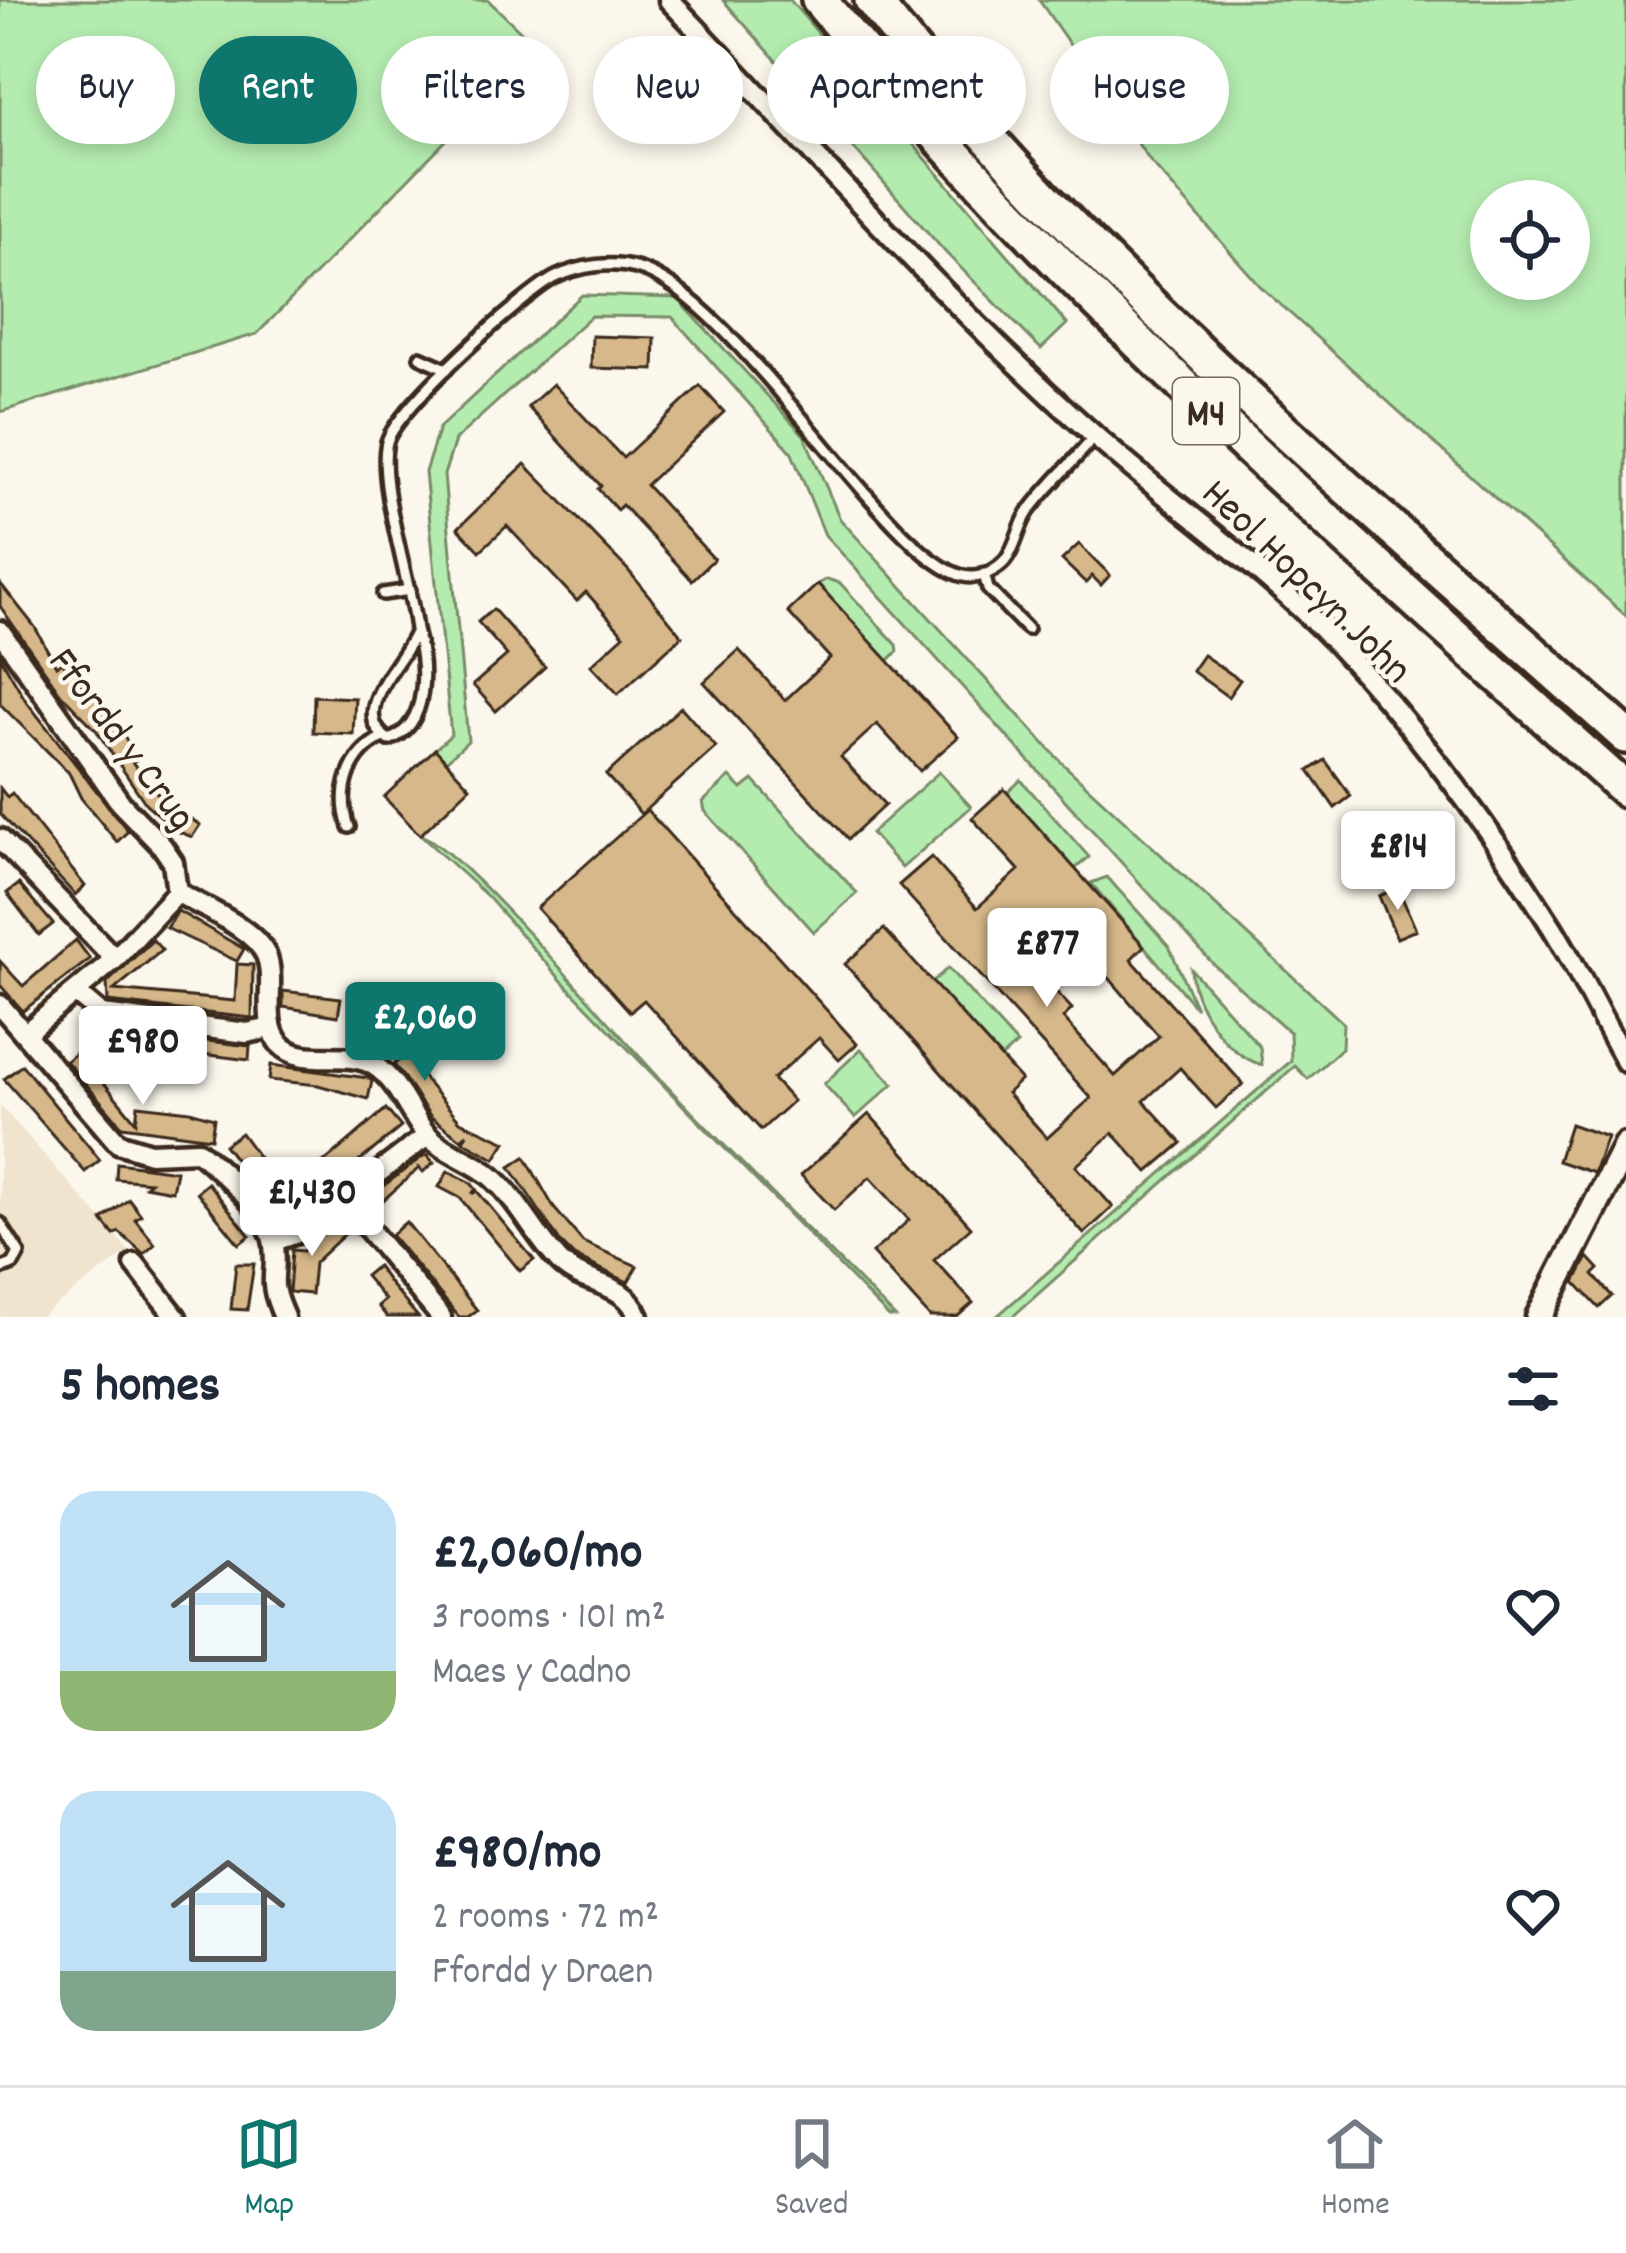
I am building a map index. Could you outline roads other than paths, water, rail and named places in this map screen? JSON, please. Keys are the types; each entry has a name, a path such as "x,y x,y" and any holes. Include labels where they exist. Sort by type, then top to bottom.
{"highway":[{"name":"M4","path":"819,0 953,155 1092,300 1222,427 1626,790"},
{"name":"M4","path":"872,0 991,141 1111,267 1626,736"}],"street":[{"name":"Heol Hopcyn John","path":"669,0 968,312 1095,436 1227,542 1336,644 1494,839 1553,929 1626,1062"},
{"name":"Ffordd y Crug","path":"0,631 122,805 162,845 173,862 177,892"},
{"path":"0,839 115,958"},
{"path":"26,1033 115,958 177,892 249,936 265,953 272,982 271,1028 280,1044 295,1054 361,1058 379,1067 427,1136 486,1172 511,1195 566,1268 614,1286 634,1304 639,1317"},
{"path":"76,993 102,1015 247,1033 271,1028"},
{"path":"0,1005 118,1143 151,1153 198,1151 242,1189 274,1241 270,1286 284,1317"},
{"path":"274,1241 300,1232 427,1136"},
{"path":"1539,1317 1626,1146"},
{"path":"343,1198 441,1317"},
{"path":"135,1264 176,1317"}],"lane":[{"path":"416,631 376,696 374,720 388,740 402,734 418,702 424,663 387,473 387,443 401,414 449,369 552,279 588,266 611,265 657,275 702,307 919,548 948,572 974,577 1008,557 1024,518 1095,436"},
{"path":"420,357 449,369"},
{"path":"984,574 988,589 1027,628"},
{"path":"383,594 410,590"},
{"path":"349,827 343,797 350,771 365,748 382,737"},
{"path":"0,1223 20,1253 14,1264 0,1269"}]}
